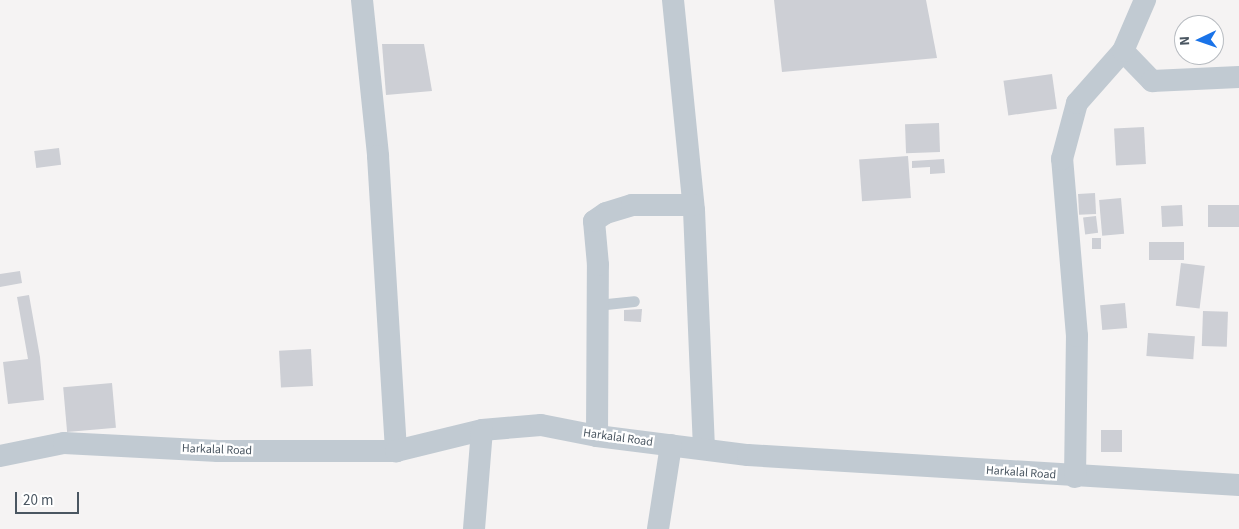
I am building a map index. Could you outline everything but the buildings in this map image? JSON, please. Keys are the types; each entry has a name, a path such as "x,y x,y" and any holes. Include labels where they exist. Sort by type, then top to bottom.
{"street":[{"path":"362,0 378,156 396,451"},
{"path":"673,0 693,205 704,449"},
{"path":"1075,477 1077,336 1062,159 1077,103 1123,51 1145,0"},
{"path":"1123,51 1152,81 1239,77"},
{"path":"597,436 597,305 594,221 606,213 632,205 693,205"},
{"name":"Harkalal Road","path":"1,454 64,443 218,451 396,451 482,430 542,425 597,436 758,456 1075,477 1239,484"},
{"path":"474,529 482,430"},
{"path":"658,529 671,444"}],"lane":[{"path":"597,305 634,301"}]}
